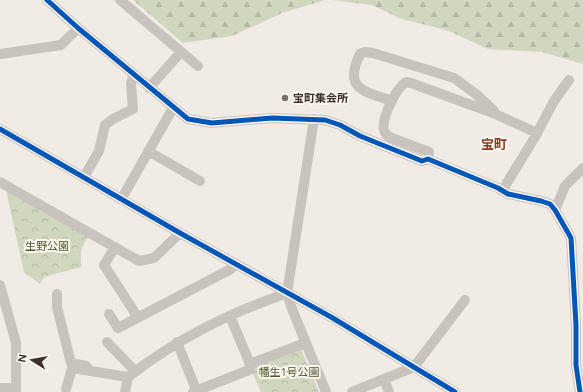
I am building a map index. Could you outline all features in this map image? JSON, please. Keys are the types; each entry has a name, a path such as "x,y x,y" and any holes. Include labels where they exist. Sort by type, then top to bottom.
{"street":[{"path":"48,0 133,75 188,119 212,123 272,118 314,119 340,125 360,136 422,160 428,159 502,190 508,194 550,204 571,238 575,302 576,365 580,392"},
{"path":"120,0 198,66"},
{"path":"0,54 61,45 78,28"},
{"path":"149,88 181,52"},
{"path":"392,101 362,90 356,85 354,79 360,54 365,52 373,53 454,78 491,107 496,114"},
{"path":"84,177 99,151 105,126 113,119 133,108 131,84 133,75"},
{"path":"502,190 554,101 569,80"},
{"path":"428,159 429,152 392,138 385,133 384,122 392,101 401,87 408,82 496,114 536,133"},
{"path":"122,198 173,108"},
{"path":"314,119 287,293 305,343 326,392"},
{"path":"0,129 122,198 180,233 331,317 455,392"},
{"path":"148,151 200,181"},
{"path":"555,210 565,186 583,168"},
{"path":"0,182 139,261 154,258 180,233"},
{"path":"114,247 104,265 137,316"},
{"path":"109,314 118,328 137,316 231,269 235,263"},
{"path":"0,285 16,343 16,390 0,388"},
{"path":"125,392 132,374 177,342 230,316 287,293"},
{"path":"57,294 57,307 71,362 86,366 89,370"},
{"path":"352,392 414,367 464,300"},
{"path":"177,342 195,392 249,370 250,364 230,316"},
{"path":"107,342 132,374"},
{"path":"250,364 305,343"},
{"path":"66,389 72,368 132,374"},
{"path":"384,379 389,392"}],"green space":[{"path":"133,0 325,0 282,13 232,36 183,43"},
{"path":"332,0 583,0 583,64 542,52 488,49 449,31 399,18 372,5"},
{"name":"生野公園","path":"6,190 88,236 81,250 81,267 44,277 40,284 24,272"},
{"name":"幡生1号公園","path":"301,349 319,392 261,392 252,372 253,365"}],"cycle path":[{"path":"47,0 78,28 188,119 212,123 272,118 325,120 340,125 360,136 422,161 428,159 498,188 508,194 550,204 571,238 576,325 576,365 580,392"},
{"path":"0,129 180,233 331,317 455,392"}],"place":[{"name":"宝町集会所","path":"285,98"}],"district":[{"name":"宝町","path":"494,144"}]}
